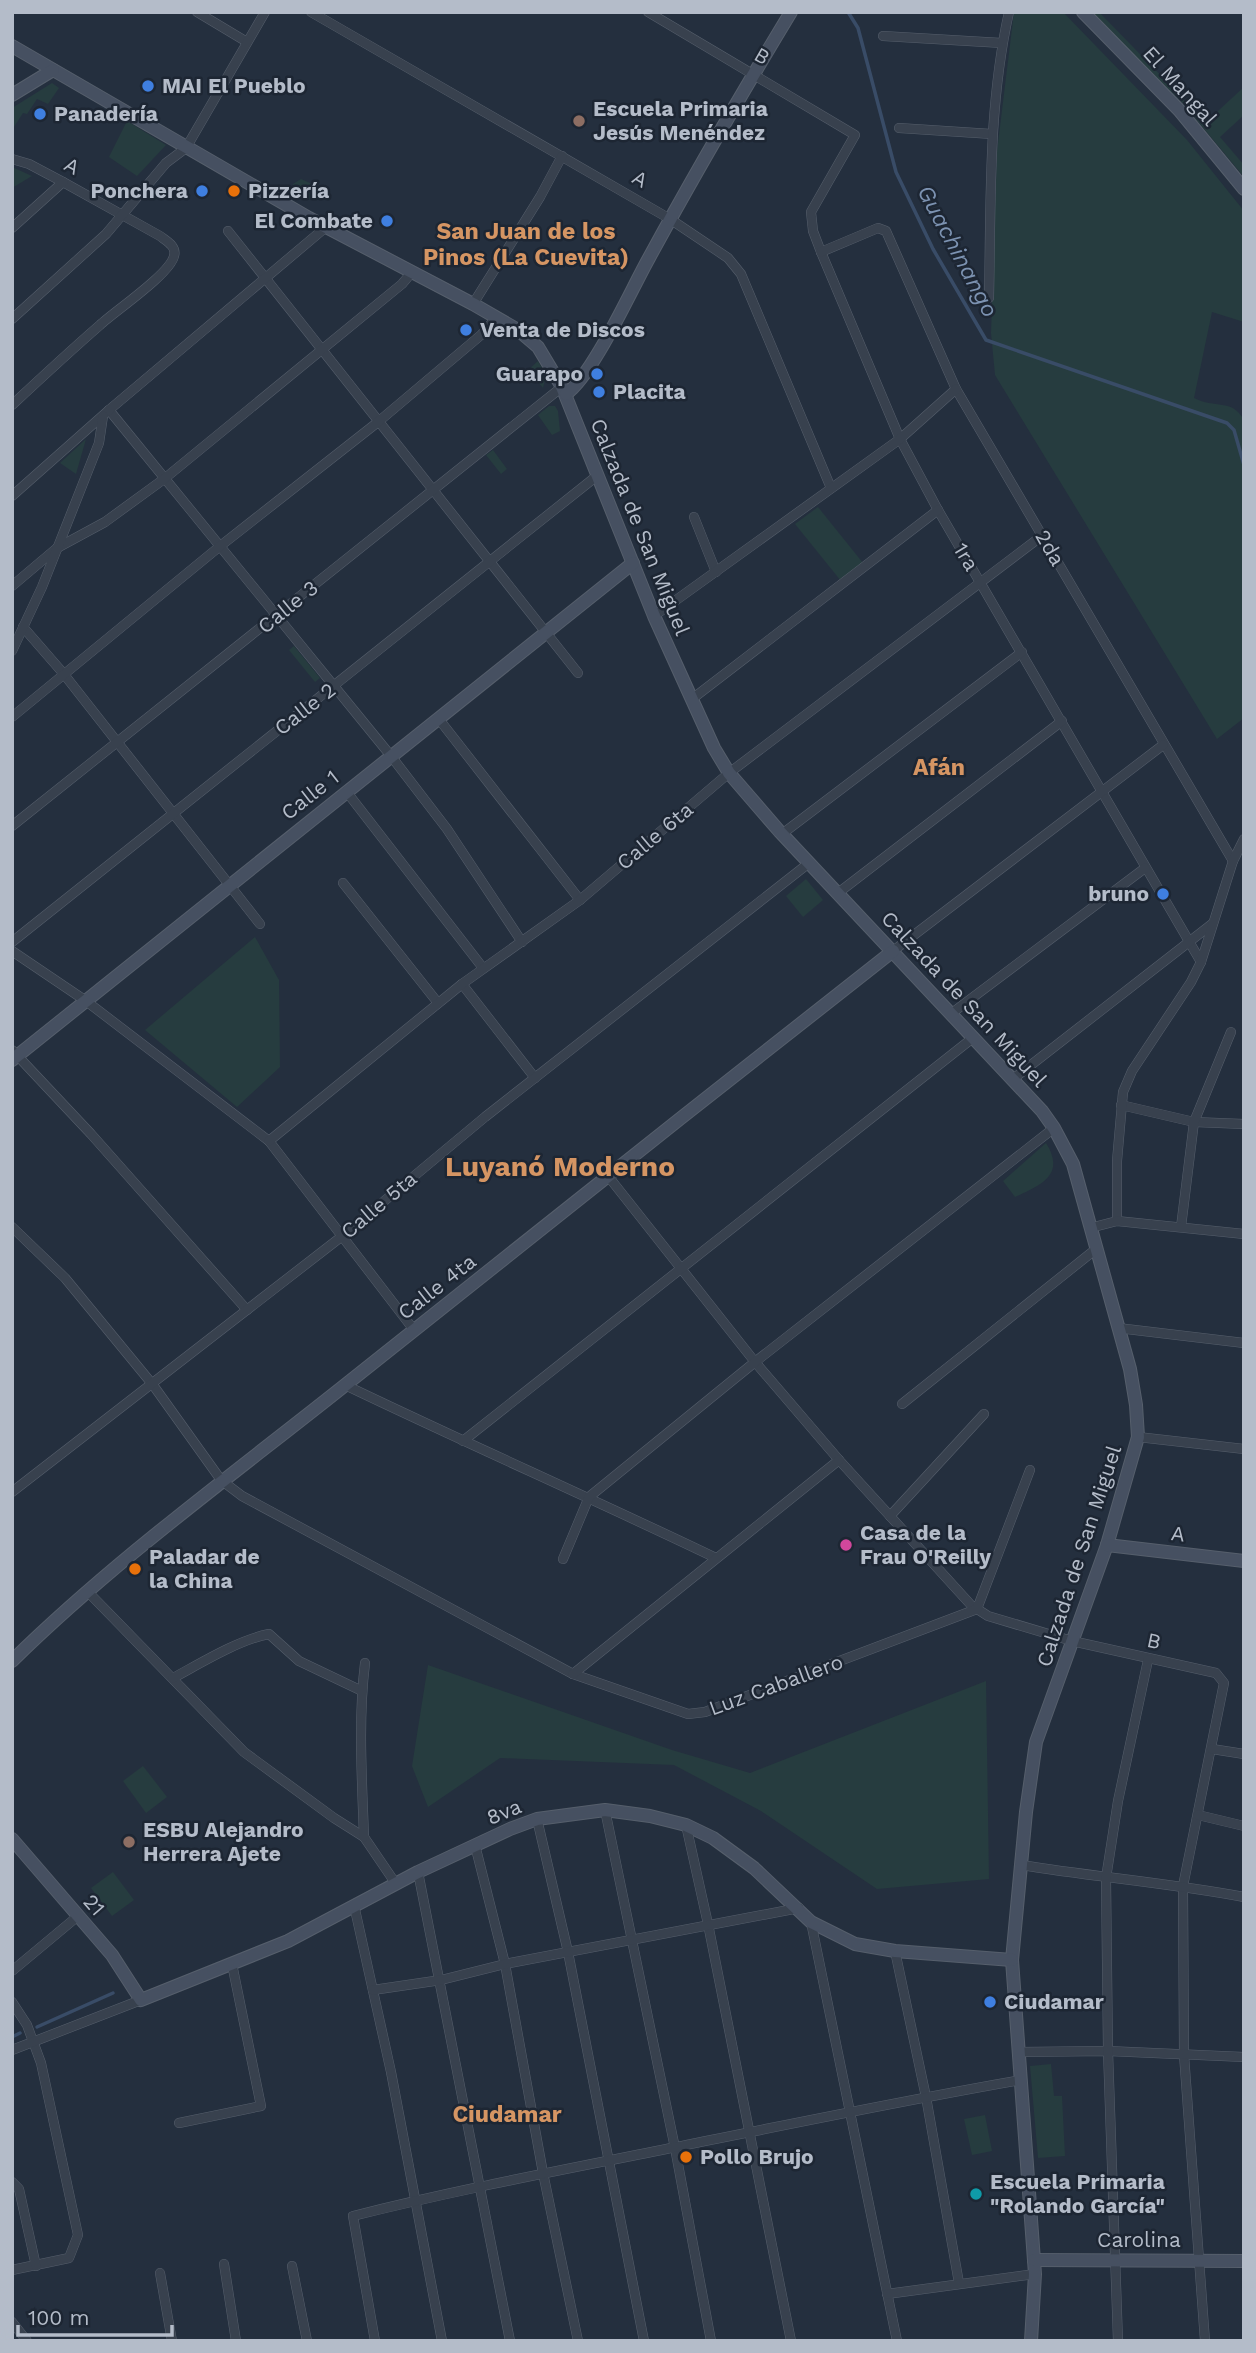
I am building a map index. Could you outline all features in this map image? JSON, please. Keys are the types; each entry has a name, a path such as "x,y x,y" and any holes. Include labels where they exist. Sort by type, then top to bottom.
{"main road":[{"path":"564,391 576,384 595,356 670,219 791,12"},
{"name":"El Mangal","path":"1083,12 1179,110 1244,189"},
{"name":"Calzada de San Miguel","path":"12,46 326,227 473,304 518,330 538,347 564,391 654,616 714,748 729,773 782,834 1013,1079 1054,1128 1073,1164 1118,1328 1136,1405 1138,1437 1107,1545 1036,1742 1021,1866 1012,1961 1035,2274 1031,2341"},
{"path":"12,94 53,70"},
{"name":"Calle 1","path":"14,1055 86,1001 633,563"},
{"name":"Calle 4ta","path":"12,1661 88,1592 221,1480 893,951"},
{"name":"A","path":"1107,1545 1244,1561"},
{"name":"8va","path":"141,2000 288,1941 418,1872 537,1819 605,1810 650,1816 686,1825 713,1838 799,1908 811,1922 855,1944 895,1951 1012,1961"},
{"name":"21","path":"12,1839 112,1955 141,2000"},
{"name":"Carolina","path":"1034,2260 1244,2260"}],"street":[{"path":"198,12 247,42"},
{"path":"12,318 106,234 166,163 186,148 265,12"},
{"name":"A","path":"311,12 670,219 728,258 741,274 831,488"},
{"name":"B","path":"648,12 855,135"},
{"path":"989,298 992,134 1002,43 1009,12"},
{"path":"883,36 1002,43"},
{"path":"899,128 992,134"},
{"name":"1ra","path":"855,135 811,212 813,231 821,253 900,439 1201,962"},
{"path":"473,304 540,197 562,156"},
{"name":"A","path":"12,159 29,164 64,182 170,244 174,251 173,259 162,273 12,405"},
{"path":"12,228 64,182"},
{"path":"12,496 326,227"},
{"name":"2da","path":"821,253 878,228 886,231 956,389 1233,861"},
{"path":"228,231 578,673"},
{"path":"12,586 57,548 105,522 164,479 322,351 402,284 412,272"},
{"path":"12,717 219,547 378,422 481,335 496,318"},
{"path":"654,616 900,439 956,389"},
{"name":"Calle 3","path":"12,826 433,490 564,391"},
{"path":"106,413 164,479 391,756 447,829 522,942"},
{"path":"12,651 99,443 106,413"},
{"name":"Calle 2","path":"12,942 598,475"},
{"path":"692,699 939,510"},
{"path":"694,517 716,572"},
{"name":"Calle 6ta","path":"269,1141 482,968 580,900 729,773 980,580 1043,535"},
{"path":"23,627 63,673 260,924"},
{"path":"782,834 1022,652"},
{"path":"438,718 580,900"},
{"path":"838,894 1062,721"},
{"path":"893,951 1163,745"},
{"path":"346,791 482,968"},
{"path":"1117,1221 1123,1092 1132,1071 1191,982 1201,962 1233,861 1244,839"},
{"name":"Calle 5ta","path":"12,1492 341,1237 535,1078 809,863"},
{"path":"952,1013 1145,868"},
{"path":"343,883 438,1003"},
{"path":"1013,1079 1212,924"},
{"path":"12,951 86,1001 269,1141 414,1330"},
{"path":"462,984 535,1078"},
{"path":"1181,1227 1194,1122 1231,1032"},
{"path":"463,1441 974,1037"},
{"path":"14,1055 109,1153 247,1310"},
{"path":"1121,1105 1194,1122 1244,1124"},
{"path":"564,1559 589,1497 755,1362 1054,1128"},
{"path":"608,1176 755,1362 839,1460 977,1609 1030,1470"},
{"path":"1090,1228 1117,1221 1244,1234"},
{"path":"12,1227 65,1278 153,1385 221,1480"},
{"path":"902,1405 1096,1249"},
{"path":"1118,1328 1244,1343"},
{"path":"345,1385 716,1558"},
{"path":"890,1516 984,1415"},
{"path":"1138,1437 1244,1449"},
{"path":"573,1674 839,1460"},
{"name":"Luz Caballero","path":"221,1480 243,1496 573,1674 688,1714 705,1712 977,1609"},
{"path":"88,1592 244,1752 364,1837 396,1884"},
{"name":"B","path":"977,1609 996,1619 1072,1641 1216,1674 1224,1683 1212,1749"},
{"path":"173,1678 229,1650 269,1634 299,1661 362,1690"},
{"path":"1118,2341 1108,2051 1106,1878 1118,1801 1147,1660"},
{"path":"364,1837 362,1690 365,1663"},
{"path":"1205,2341 1184,2055 1183,1886 1212,1749 1244,1754"},
{"path":"605,1810 675,2148 711,2341"},
{"path":"1198,1815 1244,1826"},
{"path":"537,1819 568,1952 644,2341"},
{"path":"686,1825 791,2341"},
{"path":"475,1845 505,1964 543,2173 578,2341"},
{"path":"1021,1866 1183,1886 1244,1897"},
{"path":"418,1872 510,2341"},
{"path":"354,1905 442,2341"},
{"path":"373,1990 441,1980 505,1964 799,1908"},
{"path":"12,1970 78,1916"},
{"path":"811,1922 897,2341"},
{"path":"895,1951 926,2097 959,2283"},
{"path":"179,2123 261,2106 232,1965"},
{"name":"8va","path":"12,2050 141,2000"},
{"path":"12,2003 27,2025 41,2063 78,2235 69,2258 12,2270"},
{"path":"1018,2052 1108,2051 1244,2057"},
{"path":"375,2341 353,2216 543,2173 850,2111 1021,2080"},
{"path":"12,2182 19,2189 36,2266"},
{"path":"224,2264 236,2341"},
{"path":"292,2266 307,2341"},
{"path":"160,2273 172,2341"},
{"path":"887,2294 1035,2274"},
{"path":"12,2322 27,2341"}],"green space":[{"path":"1014,12 1063,12 1187,140 1244,211 1244,322 1212,312 1194,398 1228,406 1244,420 1244,718 1217,739 995,375 991,333 997,151"},
{"path":"1088,12 1099,12 1206,122 1244,87 1244,115 1220,137 1244,165 1244,177 1181,101"},
{"path":"52,83 59,88 48,104 37,99 27,114 23,113 12,130 12,108"},
{"path":"127,121 166,145 137,176 109,157"},
{"path":"12,167 32,176 12,188"},
{"path":"301,179 310,183 318,193 312,199 303,198 293,190 293,184"},
{"path":"538,361 546,376 543,388 528,370"},
{"path":"549,406 555,406 558,411 560,431 552,435 538,415"},
{"path":"86,439 76,474 60,463"},
{"path":"493,450 507,469 501,474 486,455"},
{"path":"818,507 863,563 841,581 795,524"},
{"path":"294,646 320,678 315,682 289,650"},
{"path":"806,879 823,900 803,917 786,896"},
{"path":"255,937 279,980 280,1067 237,1107 145,1030"},
{"path":"1046,1143 1053,1163 1048,1178 1015,1197 1003,1181"},
{"path":"428,1665 672,1750 750,1773 986,1681 989,1879 877,1889 761,1811 674,1765 500,1758 428,1807 412,1766"},
{"path":"143,1766 167,1797 146,1813 123,1781"},
{"path":"113,1872 134,1900 112,1916 91,1888"},
{"path":"1051,2064 1054,2096 1062,2096 1065,2156 1038,2158 1030,2066"},
{"path":"985,2115 992,2151 972,2155 964,2119"}],"waterway":[{"name":"Guachinango","path":"848,12 858,28 896,172 933,249 986,340 1227,423 1234,430 1244,465"},
{"path":"37,2027 113,1993"},
{"path":"12,2037 20,2033"}],"place":[{"name":"MAI El Pueblo","path":"148,86"},
{"name":"Panadería","path":"40,114"},
{"name":"Escuela Primaria Jesús Menéndez","path":"579,121"},
{"name":"Ponchera","path":"202,191"},
{"name":"Pizzería","path":"234,191"},
{"name":"El Combate","path":"387,221"},
{"name":"Venta de Discos","path":"466,330"},
{"name":"Guarapo","path":"597,374"},
{"name":"Placita","path":"599,392"},
{"name":"bruno","path":"1163,894"},
{"name":"Casa de la Frau O'Reilly","path":"846,1545"},
{"name":"Paladar de la China","path":"135,1569"},
{"name":"ESBU Alejandro Herrera Ajete","path":"129,1842"},
{"name":"Ciudamar","path":"990,2002"},
{"name":"Pollo Brujo","path":"686,2157"},
{"name":"Escuela Primaria \"Rolando García\"","path":"976,2194"}],"district":[{"name":"San Juan de los Pinos (La Cuevita)","path":"526,244"},
{"name":"Afán","path":"939,767"},
{"name":"Luyanó Moderno","path":"560,1166"},
{"name":"Ciudamar","path":"507,2114"}]}
